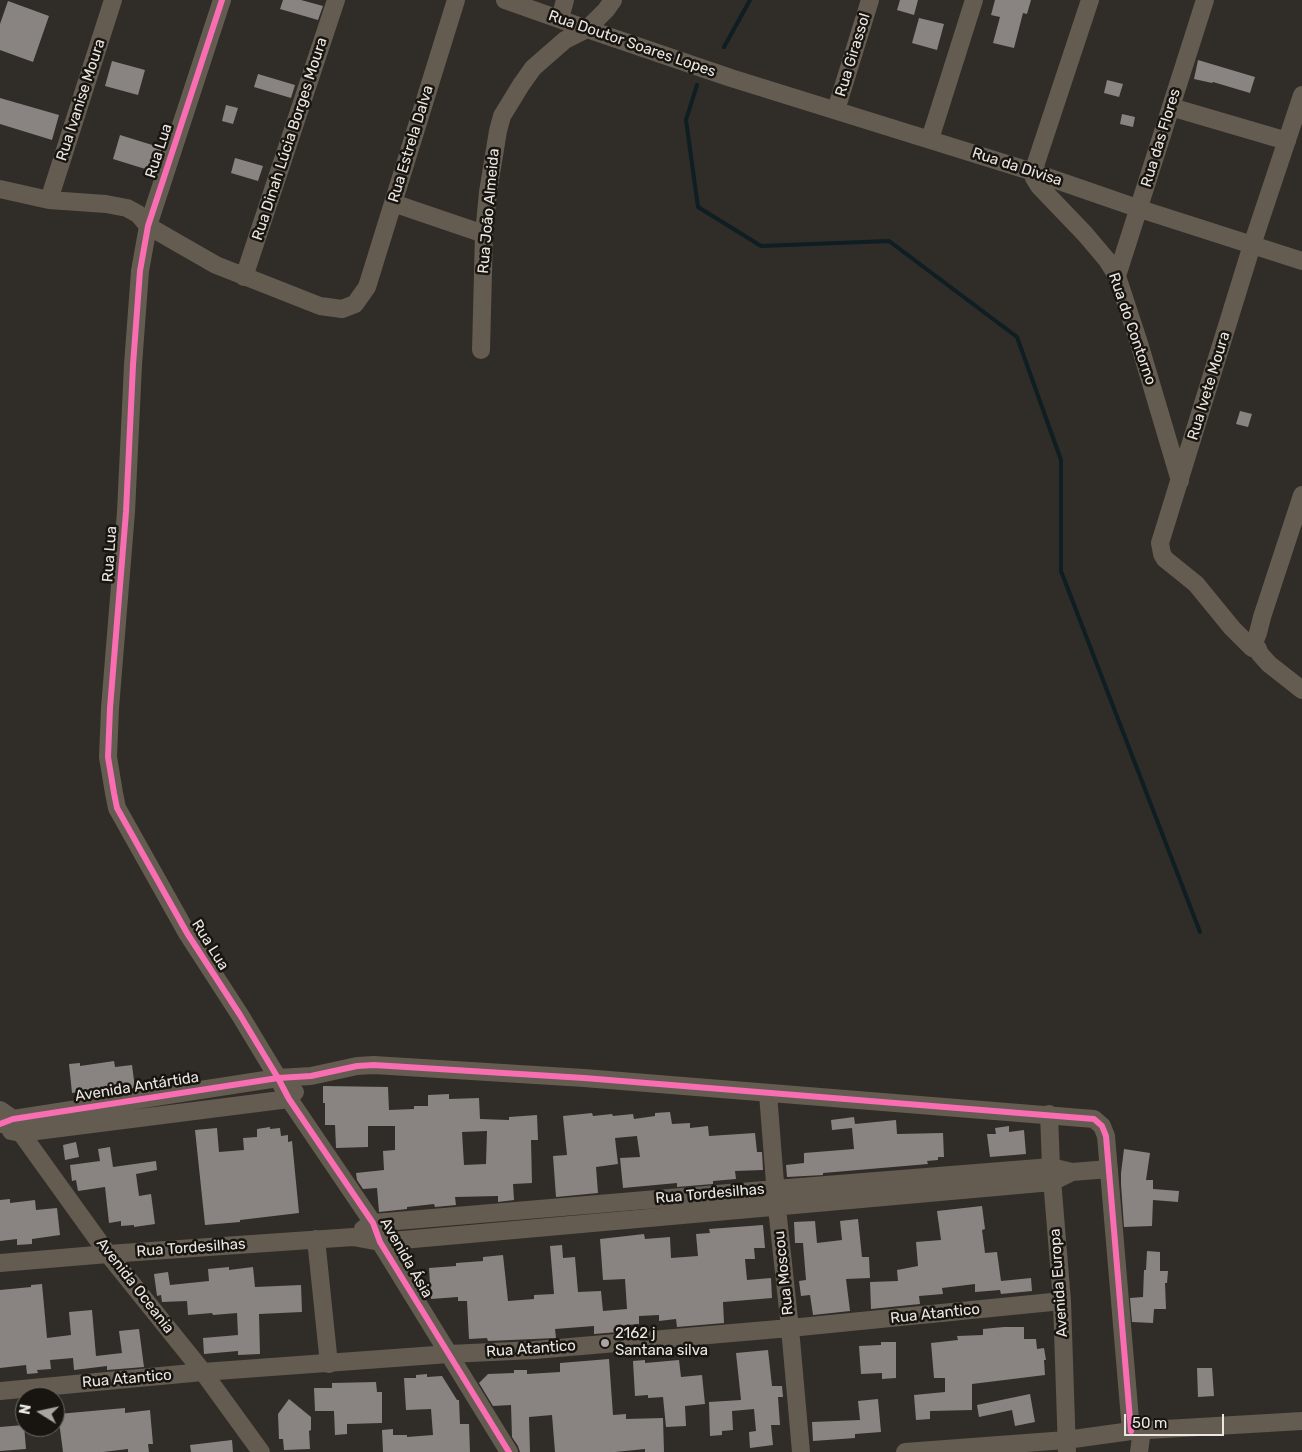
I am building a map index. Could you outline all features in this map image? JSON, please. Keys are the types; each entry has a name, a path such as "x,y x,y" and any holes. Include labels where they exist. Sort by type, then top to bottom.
{"street":[{"name":"Rua Ivanise Moura","path":"49,200 113,0"},
{"name":"Rua Lua","path":"222,0 148,226 140,271 133,365 126,512 110,708 108,758 117,808 187,933 278,1078"},
{"name":"Rua Dinah Lúcia Borges Moura","path":"244,277 336,0"},
{"name":"Rua Estrela Dalva","path":"244,277 320,306 342,309 354,304 367,287 456,0"},
{"name":"Rua Doutor Soares Lopes","path":"505,0 587,30 731,78"},
{"path":"560,19 565,0"},
{"name":"Rua João Almeida","path":"481,350 484,234 490,173 502,116 533,68 566,40 587,30 613,0"},
{"name":"Rua Girassol","path":"836,110 870,0"},
{"path":"930,139 974,0"},
{"path":"1033,172 1090,0"},
{"name":"Rua das Flores","path":"1117,276 1140,209 1205,0"},
{"name":"Rua da Divisa","path":"731,78 1033,172 1140,209 1302,261"},
{"name":"Rua Ivete Moura","path":"1302,95 1252,245 1160,543 1165,559 1196,584 1232,628 1252,648 1258,649 1269,664 1302,690"},
{"path":"1171,107 1287,141"},
{"name":"Rua do Contorno","path":"1033,172 1036,183 1085,234 1107,260 1117,276 1180,481"},
{"path":"0,189 49,200 106,204 127,208 138,214 148,226 216,265 244,277"},
{"path":"393,203 484,234"},
{"path":"1252,648 1302,495"},
{"name":"Avenida Antártida","path":"7,1123 278,1078 311,1076 343,1068 374,1065 584,1078 768,1094 1086,1117 1094,1119 1102,1126 1106,1136 1109,1169"},
{"path":"289,1099 311,1076"},
{"name":"Avenida Ásia","path":"278,1078 289,1099 372,1223 380,1242 509,1452"},
{"name":"Rua Moscou","path":"768,1094 777,1208 801,1452"},
{"name":"Avenida Antártida","path":"7,1123 289,1099"},
{"name":"Avenida Europa","path":"1048,1114 1051,1175 1062,1301 1066,1446"},
{"name":"Avenida Oceania","path":"7,1123 202,1372 261,1452"},
{"path":"1109,1169 1139,1452"},
{"name":"Rua Tordesilhas","path":"0,1263 316,1239 353,1237 380,1242 777,1208 1109,1169"},
{"name":"Rua Tordesilhas","path":"372,1223 776,1189 1051,1175"},
{"path":"353,1237 372,1223"},
{"path":"316,1239 329,1364"},
{"name":"Rua Atantico","path":"0,1391 202,1372 449,1354 535,1350 790,1328 1062,1301"},
{"path":"905,1452 1066,1446 1137,1430 1302,1421"}],"building":[{"path":"283,0 301,0 323,6 318,20 280,9"},
{"path":"900,0 918,0 914,15 897,10"},
{"path":"995,0 1031,0 1027,14 1023,13 1014,48 993,43 1000,17 991,15"},
{"path":"8,1 49,16 33,62 0,50 0,24"},
{"path":"919,18 944,24 937,50 912,43"},
{"path":"1198,60 1255,77 1250,93 1213,82 1194,79"},
{"path":"112,61 145,70 138,95 105,86"},
{"path":"258,74 295,85 291,98 254,87"},
{"path":"1107,80 1123,84 1119,97 1104,93"},
{"path":"0,98 59,115 52,140 0,124"},
{"path":"226,105 238,108 233,124 222,121"},
{"path":"1122,114 1135,117 1133,127 1120,124"},
{"path":"120,135 162,148 155,172 113,159"},
{"path":"235,158 263,166 258,181 231,173"},
{"path":"1240,411 1252,414 1248,427 1236,424"},
{"path":"114,1061 115,1067 132,1065 135,1088 72,1093 69,1064 80,1063 80,1066"},
{"path":"323,1086 388,1087 389,1110 414,1109 414,1106 428,1106 428,1095 449,1094 449,1099 479,1098 480,1119 509,1120 509,1117 537,1115 538,1140 531,1140 532,1183 513,1184 514,1200 498,1202 498,1196 455,1197 456,1205 435,1207 434,1204 379,1212 377,1188 363,1189 357,1180 356,1173 384,1170 383,1151 395,1150 395,1126 368,1126 368,1147 336,1148 335,1125 325,1125 325,1103 323,1103","holes":["487,1131 486,1164 464,1165 462,1132"]},
{"path":"670,1112 672,1124 690,1123 690,1128 708,1126 709,1136 755,1133 757,1152 762,1152 763,1170 735,1171 736,1179 713,1181 713,1184 677,1187 677,1183 623,1188 620,1158 640,1157 637,1136 615,1138 618,1164 596,1167 598,1193 556,1197 553,1156 567,1155 563,1116 592,1113 593,1116 633,1114 634,1119 655,1116 655,1113"},
{"path":"854,1117 855,1124 896,1120 897,1134 943,1133 944,1157 938,1157 938,1160 927,1161 928,1164 787,1177 786,1165 804,1163 804,1153 854,1149 852,1128 832,1130 831,1120"},
{"path":"1009,1126 1009,1132 1024,1130 1026,1154 990,1157 987,1134 996,1134 995,1128"},
{"path":"270,1127 270,1129 280,1128 281,1136 288,1135 288,1142 292,1141 299,1213 205,1225 195,1130 217,1128 219,1152 244,1150 243,1138 257,1137 257,1129"},
{"path":"76,1142 79,1157 65,1160 63,1145"},
{"path":"110,1147 113,1167 156,1161 157,1170 136,1174 139,1196 151,1194 155,1224 134,1227 134,1225 121,1226 121,1221 109,1223 105,1187 78,1191 76,1180 72,1181 70,1165 100,1161 98,1149"},
{"path":"1124,1149 1150,1153 1146,1180 1153,1180 1153,1189 1179,1191 1178,1202 1153,1200 1152,1226 1124,1227 1121,1173"},
{"path":"10,1199 10,1203 35,1200 36,1210 57,1208 60,1235 32,1239 32,1244 17,1245 17,1239 0,1241 0,1200"},
{"path":"982,1206 985,1229 982,1230 985,1253 997,1252 1001,1281 1031,1278 1032,1291 1001,1294 1000,1290 975,1292 975,1284 942,1288 943,1294 919,1296 920,1304 871,1309 870,1282 898,1281 897,1270 918,1266 916,1242 941,1240 937,1211"},
{"path":"858,1219 862,1257 869,1257 870,1278 846,1279 850,1311 813,1315 810,1295 801,1296 799,1281 806,1280 803,1243 795,1243 794,1222 815,1221 817,1243 842,1240 840,1221"},
{"path":"763,1225 765,1248 754,1248 755,1259 745,1259 747,1280 771,1278 772,1298 723,1302 724,1323 677,1327 676,1319 659,1321 659,1315 639,1316 639,1324 617,1326 618,1332 594,1334 594,1326 555,1329 556,1338 488,1341 487,1338 469,1339 467,1301 458,1301 458,1297 431,1299 429,1268 456,1266 456,1263 483,1261 483,1257 503,1255 508,1301 534,1299 534,1295 554,1294 550,1246 562,1245 563,1258 575,1257 578,1292 601,1291 603,1311 627,1309 625,1279 603,1280 600,1239 644,1234 645,1239 670,1237 671,1258 698,1256 696,1234 710,1233 709,1229"},
{"path":"1147,1251 1160,1252 1160,1271 1168,1271 1167,1283 1165,1283 1166,1309 1154,1309 1153,1323 1132,1322 1130,1298 1143,1297"},
{"path":"229,1267 229,1270 253,1267 255,1287 301,1285 302,1312 259,1314 260,1354 238,1355 238,1351 204,1354 203,1338 238,1335 237,1313 188,1315 187,1301 162,1302 161,1295 157,1296 154,1274 168,1272 170,1285 209,1281 208,1269"},
{"path":"42,1284 47,1338 71,1335 69,1312 92,1310 96,1356 122,1353 119,1331 139,1329 144,1367 107,1370 107,1366 74,1370 73,1358 50,1360 51,1369 37,1370 38,1373 27,1374 26,1365 0,1368 0,1290"},
{"path":"1024,1327 1024,1339 1036,1339 1037,1349 1044,1348 1046,1360 1044,1360 1045,1375 972,1384 972,1410 930,1411 930,1419 916,1420 914,1395 945,1392 945,1378 934,1378 931,1343 958,1340 957,1336 983,1335 983,1329"},
{"path":"881,1342 896,1342 896,1378 882,1379 882,1373 861,1374 859,1346 881,1345"},
{"path":"768,1350 772,1386 782,1386 783,1397 778,1397 780,1425 771,1425 773,1445 750,1448 749,1432 756,1431 754,1409 732,1411 733,1430 722,1431 722,1435 710,1436 709,1402 741,1400 736,1353"},
{"path":"609,1359 613,1415 626,1414 626,1419 663,1418 664,1452 645,1452 645,1449 615,1452 555,1452 552,1415 529,1417 530,1452 520,1452 512,1437 511,1405 493,1406 479,1383 488,1374 514,1373 514,1370 527,1370 527,1374 560,1372 560,1363"},
{"path":"645,1360 645,1363 679,1360 681,1377 702,1375 705,1404 685,1406 686,1426 666,1427 663,1397 648,1398 648,1395 635,1396 633,1361"},
{"path":"1197,1368 1212,1368 1214,1396 1198,1397"},
{"path":"427,1374 427,1377 442,1376 457,1400 459,1400 460,1424 469,1424 470,1452 383,1452 382,1430 393,1429 393,1435 407,1435 407,1437 433,1435 431,1409 406,1410 404,1378 416,1378 416,1375"},
{"path":"376,1382 377,1392 382,1392 382,1423 347,1424 347,1434 335,1435 334,1411 315,1411 314,1388 332,1388 332,1383"},
{"path":"1030,1394 1035,1422 1015,1426 1012,1410 979,1417 977,1405"},
{"path":"289,1399 311,1417 311,1430 309,1431 310,1449 284,1450 283,1439 279,1439 278,1414"},
{"path":"878,1399 881,1432 855,1434 855,1438 813,1441 812,1422 860,1420 858,1401"},
{"path":"125,1408 125,1413 150,1410 153,1444 148,1444 149,1452 128,1452 128,1449 103,1452 63,1452 61,1437 65,1437 65,1413"},
{"path":"15,1426 15,1437 25,1437 26,1449 0,1451 0,1427"},
{"path":"232,1440 233,1452 191,1452 190,1445"}],"waterway":[{"path":"724,47 750,0"},
{"path":"697,85 686,120 698,207 761,246 889,241 1017,337 1061,460 1061,571 1200,932"}],"cycle path":[{"path":"222,0 148,226 140,271 133,365 126,512 110,708 108,757 114,793 117,808 187,933 240,1015 289,1099 373,1223 380,1242 509,1452"},
{"path":"0,1124 13,1119 278,1078 311,1076 357,1066 374,1065 584,1078 1094,1119 1102,1126 1106,1136 1131,1431"}],"place":[{"name":"2162 j Santana silva","path":"605,1343"}]}
